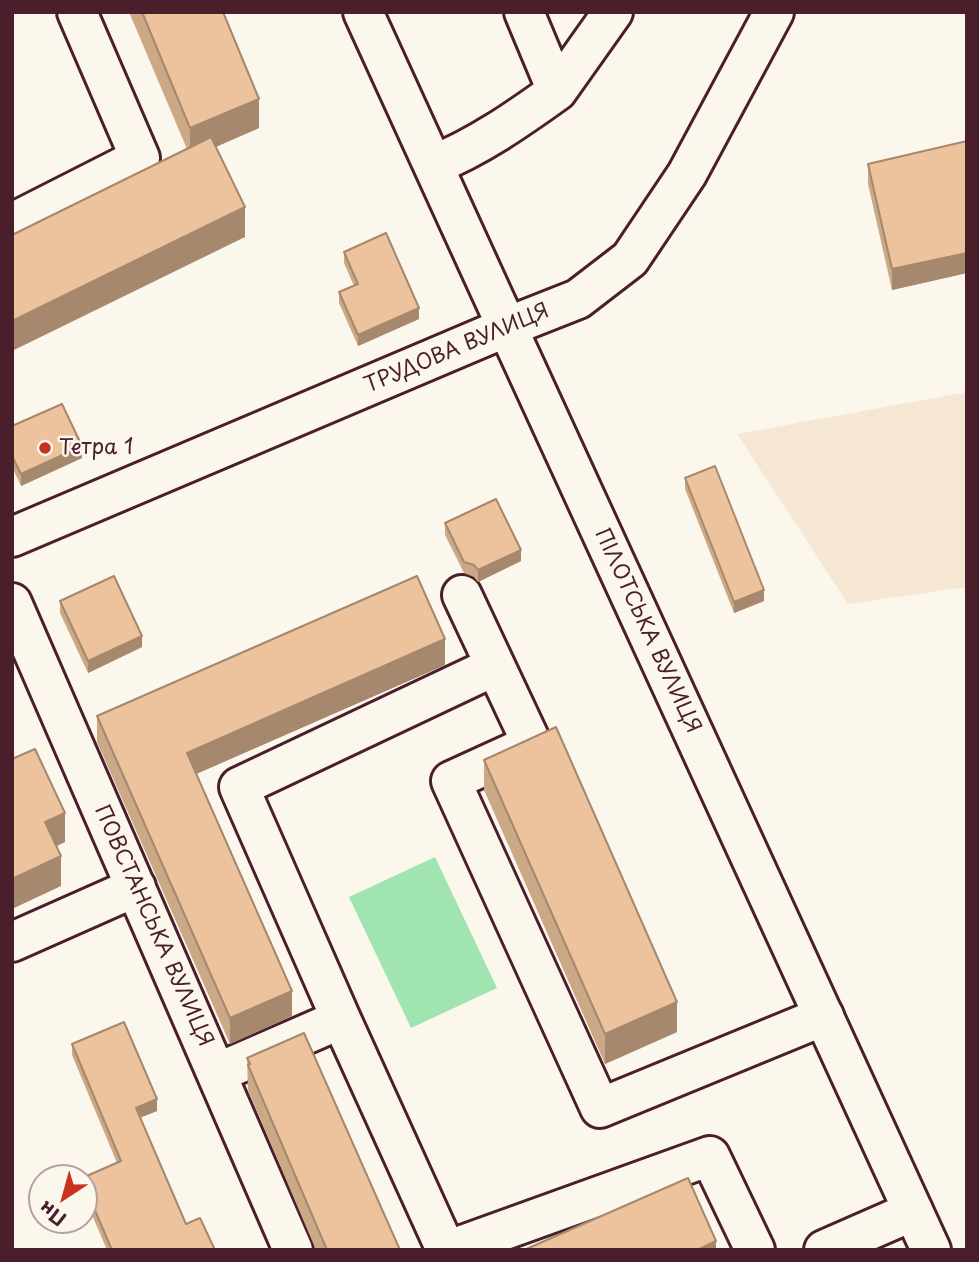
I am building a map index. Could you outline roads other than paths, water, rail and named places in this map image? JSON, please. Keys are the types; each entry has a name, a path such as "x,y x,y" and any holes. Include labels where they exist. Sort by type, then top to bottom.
{"street":[{"path":"12,223 140,158 77,12"},
{"name":"ПІЛОТСЬКА ВУЛИЦЯ","path":"363,12 931,1250"},
{"path":"524,12 557,91"},
{"path":"433,165 512,123 557,91 613,12"},
{"name":"ТРУДОВА ВУЛИЦЯ","path":"12,537 579,299 630,259 687,174 774,12"},
{"path":"462,595 532,744 451,781 600,1108 824,1016"},
{"name":"ПОВСТАНСЬКА ВУЛИЦЯ","path":"12,603 293,1250"},
{"path":"495,666 239,787 341,1019 447,1250 710,1156 755,1250"},
{"path":"12,942 136,887"},
{"path":"217,1073 341,1019"},
{"path":"824,1250 913,1211"}],"place":[{"name":"Тетра 1","path":"45,448"}]}
